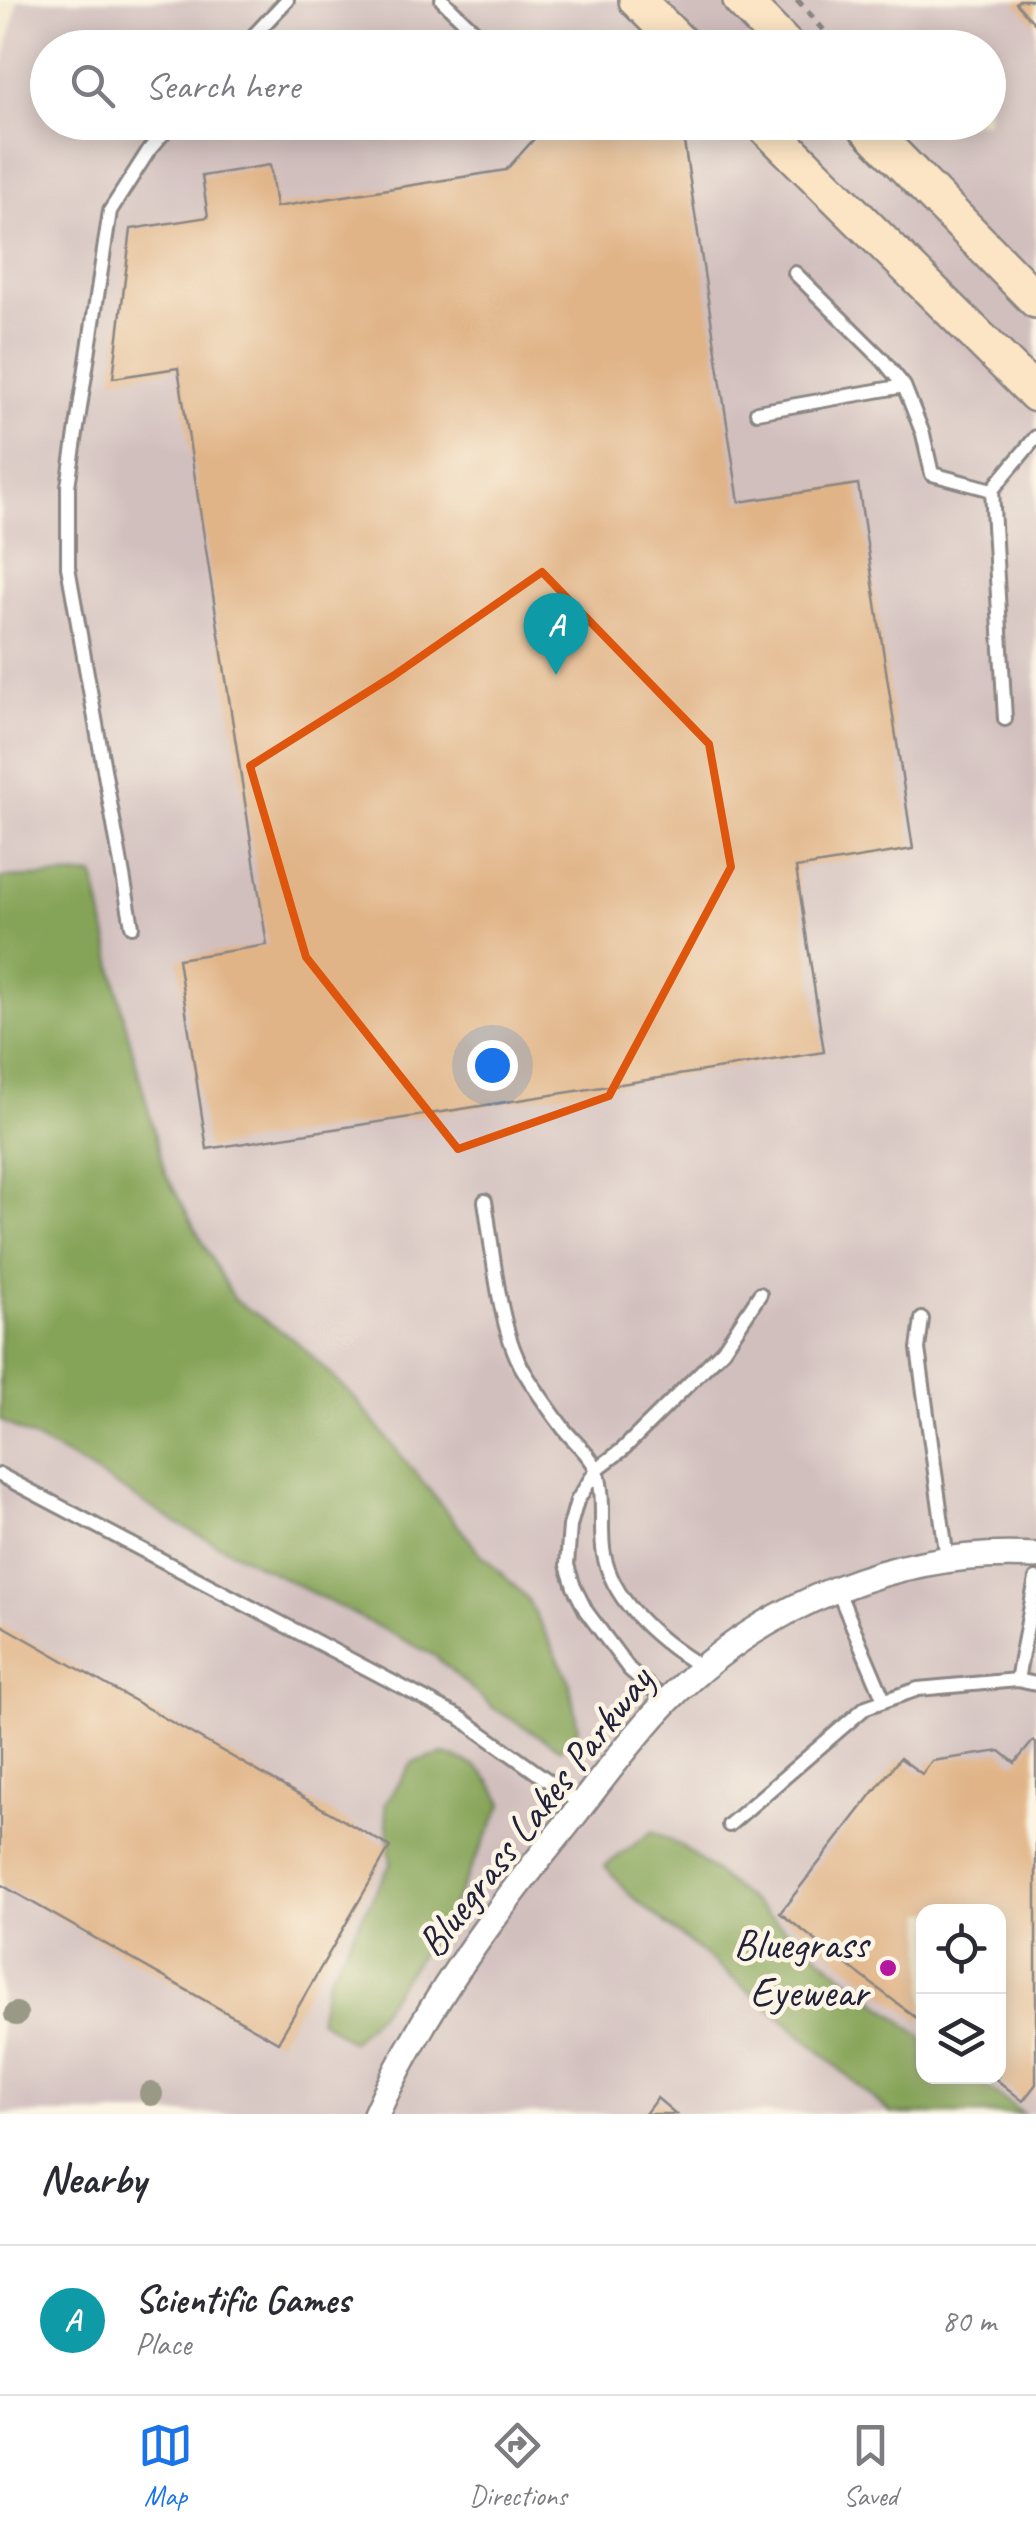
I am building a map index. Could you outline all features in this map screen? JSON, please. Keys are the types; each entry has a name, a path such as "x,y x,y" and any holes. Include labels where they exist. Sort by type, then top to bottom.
{"street":[{"path":"637,0 667,30"},
{"path":"740,0 770,30"},
{"path":"779,140 1036,394"},
{"path":"880,140 1036,300"},
{"name":"Bluegrass Lakes Parkway","path":"376,2114 412,2043 538,1858 667,1702 704,1668 756,1629 796,1607 879,1574 947,1560 1001,1554 1036,1556"}],"lane":[{"path":"259,30 287,0"},
{"path":"442,0 473,30"},
{"path":"132,926 68,566 68,486 110,212 157,140"},
{"path":"796,273 904,386 924,434 932,474 992,490"},
{"path":"756,412 904,386"},
{"path":"1006,720 992,490 1036,438"},
{"path":"485,1202 506,1330 521,1366 564,1430 597,1470 604,1554 611,1577 644,1622 704,1668"},
{"path":"667,1702 629,1670 599,1631 574,1588 568,1565 570,1526 577,1501 597,1470 723,1350 760,1294"},
{"path":"922,1319 918,1349 947,1560"},
{"path":"0,1474 459,1716 582,1805"},
{"path":"1017,1680 1036,1579"},
{"path":"837,1589 884,1700"},
{"path":"728,1826 866,1707 918,1689 1017,1680 1036,1684"}],"path":[{"path":"797,0 823,30"}],"highlighted area":[{"path":"542,572 709,744 731,867 609,1096 458,1149 306,957 250,766 393,676"}],"shaded area":[{"path":"18,0 1036,0 1036,2114 0,2114 0,80"}],"green space":[{"path":"94,875 122,1010 165,1173 234,1300 295,1340 354,1397 480,1553 527,1598 569,1680 578,1729 561,1749 493,1708 435,1656 178,1524 0,1420 0,878"},
{"path":"444,1754 480,1770 503,1803 448,1915 379,2013 351,2042 319,2019 327,1981 391,1863 385,1804 413,1762"},
{"path":"653,1831 683,1847 916,2032 916,2084 982,2084 1023,2114 891,2114 777,2014 631,1896 605,1866"}],"building":[{"path":"1036,0 1036,25 1016,3"},
{"path":"533,140 684,142 739,502 858,484 913,849 796,868 824,1052 207,1149 178,959 267,945 178,368 113,378 131,229 208,217 202,176 270,165 276,207 506,170"},
{"path":"0,1624 390,1847 278,2042 0,1884"},
{"name":"Bluegrass Eyewear","path":"1033,1741 1036,1743 1036,2084 1023,2101 1002,2084 1006,2084 1006,1904 916,1904 916,2018 780,1913 900,1758 922,1774 932,1761 1000,1751 1015,1763"},
{"path":"657,2098 676,2114 645,2114"}],"place":[{"name":"Scientific Games","path":"556,675"},
{"name":"Bluegrass Eyewear","path":"888,1968"}]}
